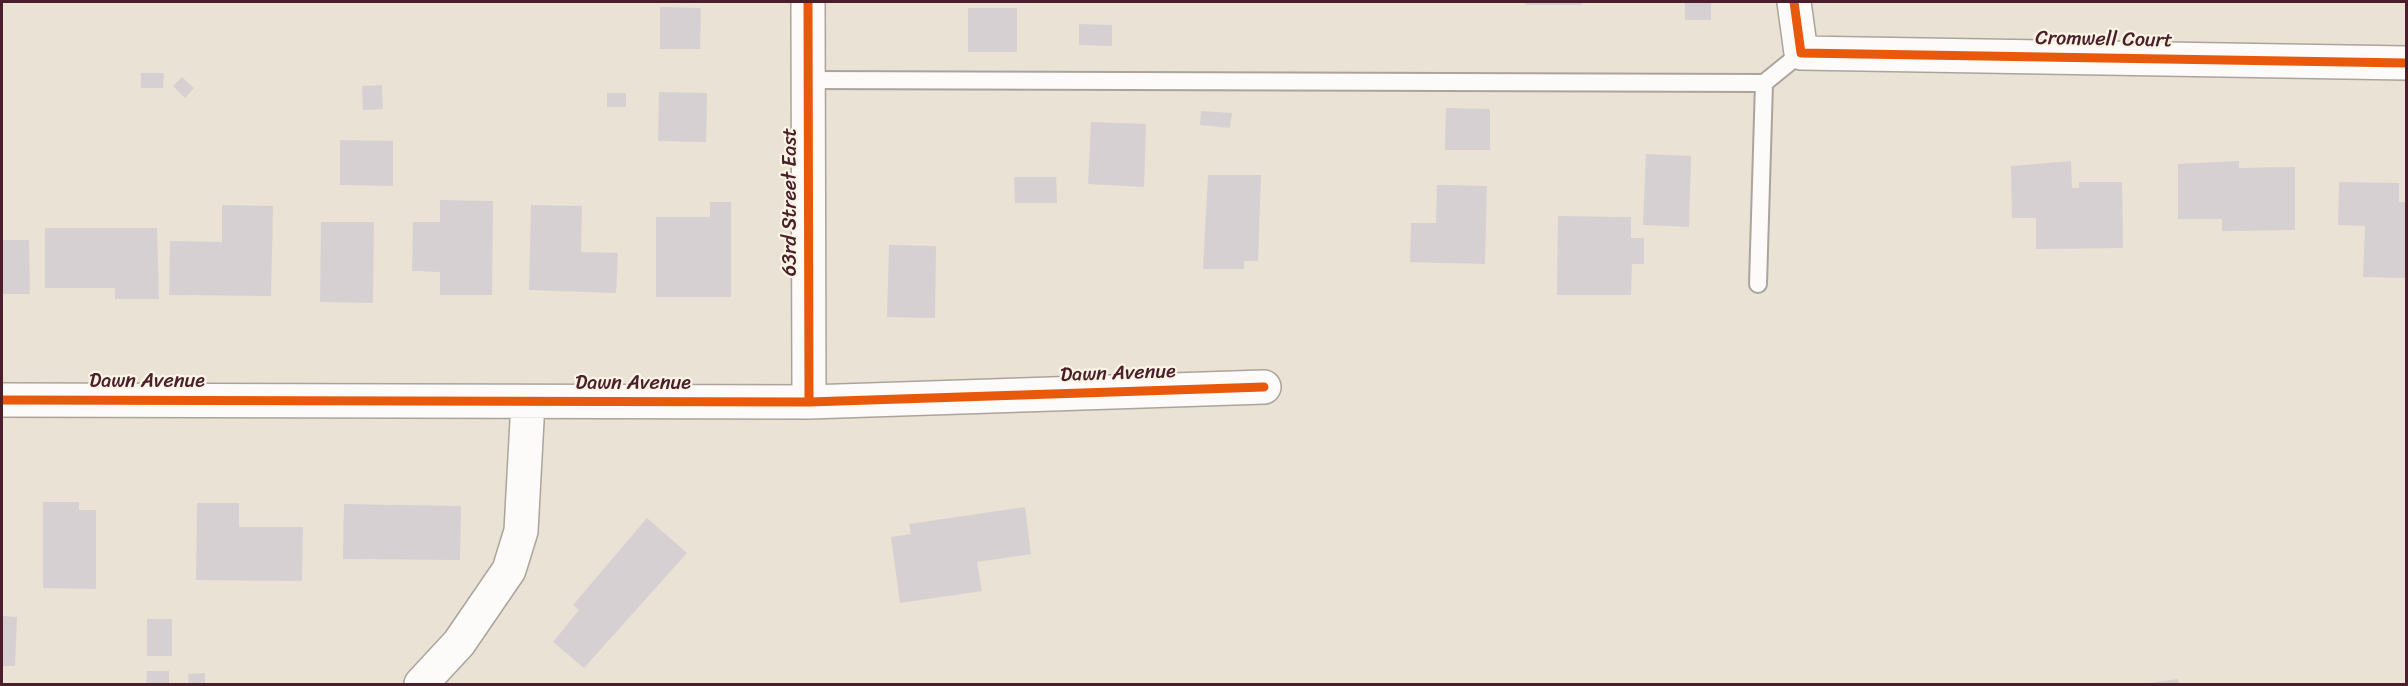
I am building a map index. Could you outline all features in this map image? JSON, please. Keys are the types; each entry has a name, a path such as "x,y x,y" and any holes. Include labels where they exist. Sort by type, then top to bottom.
{"street":[{"name":"63rd Street East","path":"808,2 809,402"},
{"path":"1794,2 1801,53"},
{"name":"Cromwell Court","path":"1801,53 2406,63"},
{"name":"Dawn Avenue","path":"2,400 809,402 1264,387"},
{"path":"422,684 459,643 509,570 521,531 528,402"}],"lane":[{"path":"808,80 1764,83 1801,53"},
{"path":"1758,284 1764,83"}],"building":[{"path":"1525,2 1582,2 1582,5 1525,5"},
{"path":"1685,2 1711,2 1711,20 1685,20"},
{"path":"660,7 701,8 700,49 660,49"},
{"path":"968,8 1017,8 1017,52 968,52"},
{"path":"1079,24 1112,25 1112,46 1079,45"},
{"path":"141,73 164,73 163,88 141,88"},
{"path":"182,77 194,88 185,98 173,86"},
{"path":"382,85 383,109 363,110 362,86"},
{"path":"659,92 707,93 706,142 658,141"},
{"path":"607,93 626,93 626,107 607,107"},
{"path":"1446,108 1490,109 1490,150 1445,150"},
{"path":"1201,111 1232,113 1230,128 1200,125"},
{"path":"1091,122 1146,124 1144,187 1088,184"},
{"path":"340,140 393,141 393,186 340,185"},
{"path":"1646,154 1691,156 1689,227 1643,225"},
{"path":"2071,161 2072,188 2079,188 2079,182 2122,182 2123,248 2036,249 2036,218 2012,218 2011,166"},
{"path":"2239,161 2239,168 2295,167 2295,230 2222,231 2222,219 2178,219 2178,164"},
{"path":"1208,175 1261,175 1258,261 1244,261 1244,269 1203,269"},
{"path":"1014,177 1056,177 1057,203 1015,203"},
{"path":"2339,182 2399,183 2399,202 2406,202 2406,278 2363,277 2365,226 2338,225"},
{"path":"1437,185 1487,186 1485,264 1410,262 1411,223 1436,223"},
{"path":"440,200 493,201 492,295 440,295 440,272 412,271 413,222 440,222"},
{"path":"710,202 731,202 731,297 656,297 656,217 710,217"},
{"path":"222,205 273,206 271,296 169,295 170,241 222,242"},
{"path":"531,205 582,206 581,252 618,253 616,293 529,290"},
{"path":"1558,216 1631,217 1631,238 1644,238 1644,264 1632,264 1631,295 1557,295"},
{"path":"321,222 374,222 373,303 320,302"},
{"path":"45,228 157,228 159,299 115,299 115,288 45,288"},
{"path":"2,240 29,240 30,294 2,294"},
{"path":"889,245 936,246 935,318 887,317"},
{"path":"43,502 79,502 79,510 96,510 96,589 43,588"},
{"path":"197,503 239,503 239,527 303,527 302,581 196,580"},
{"path":"344,504 461,506 460,560 343,559"},
{"path":"1025,507 1031,554 977,562 982,591 900,603 891,537 911,534 909,524"},
{"path":"647,518 687,553 584,668 553,642 579,610 573,605"},
{"path":"2,616 17,617 15,666 2,666"},
{"path":"147,619 172,619 172,656 147,656"},
{"path":"147,671 169,671 169,684 146,684"},
{"path":"205,673 205,684 189,684 188,674"},
{"path":"2178,679 2179,684 2149,684 2149,683"}],"cycle path":[{"path":"808,2 809,402"},
{"path":"1794,2 1801,53 2406,63"},
{"path":"2,400 809,402 1264,387"}]}
